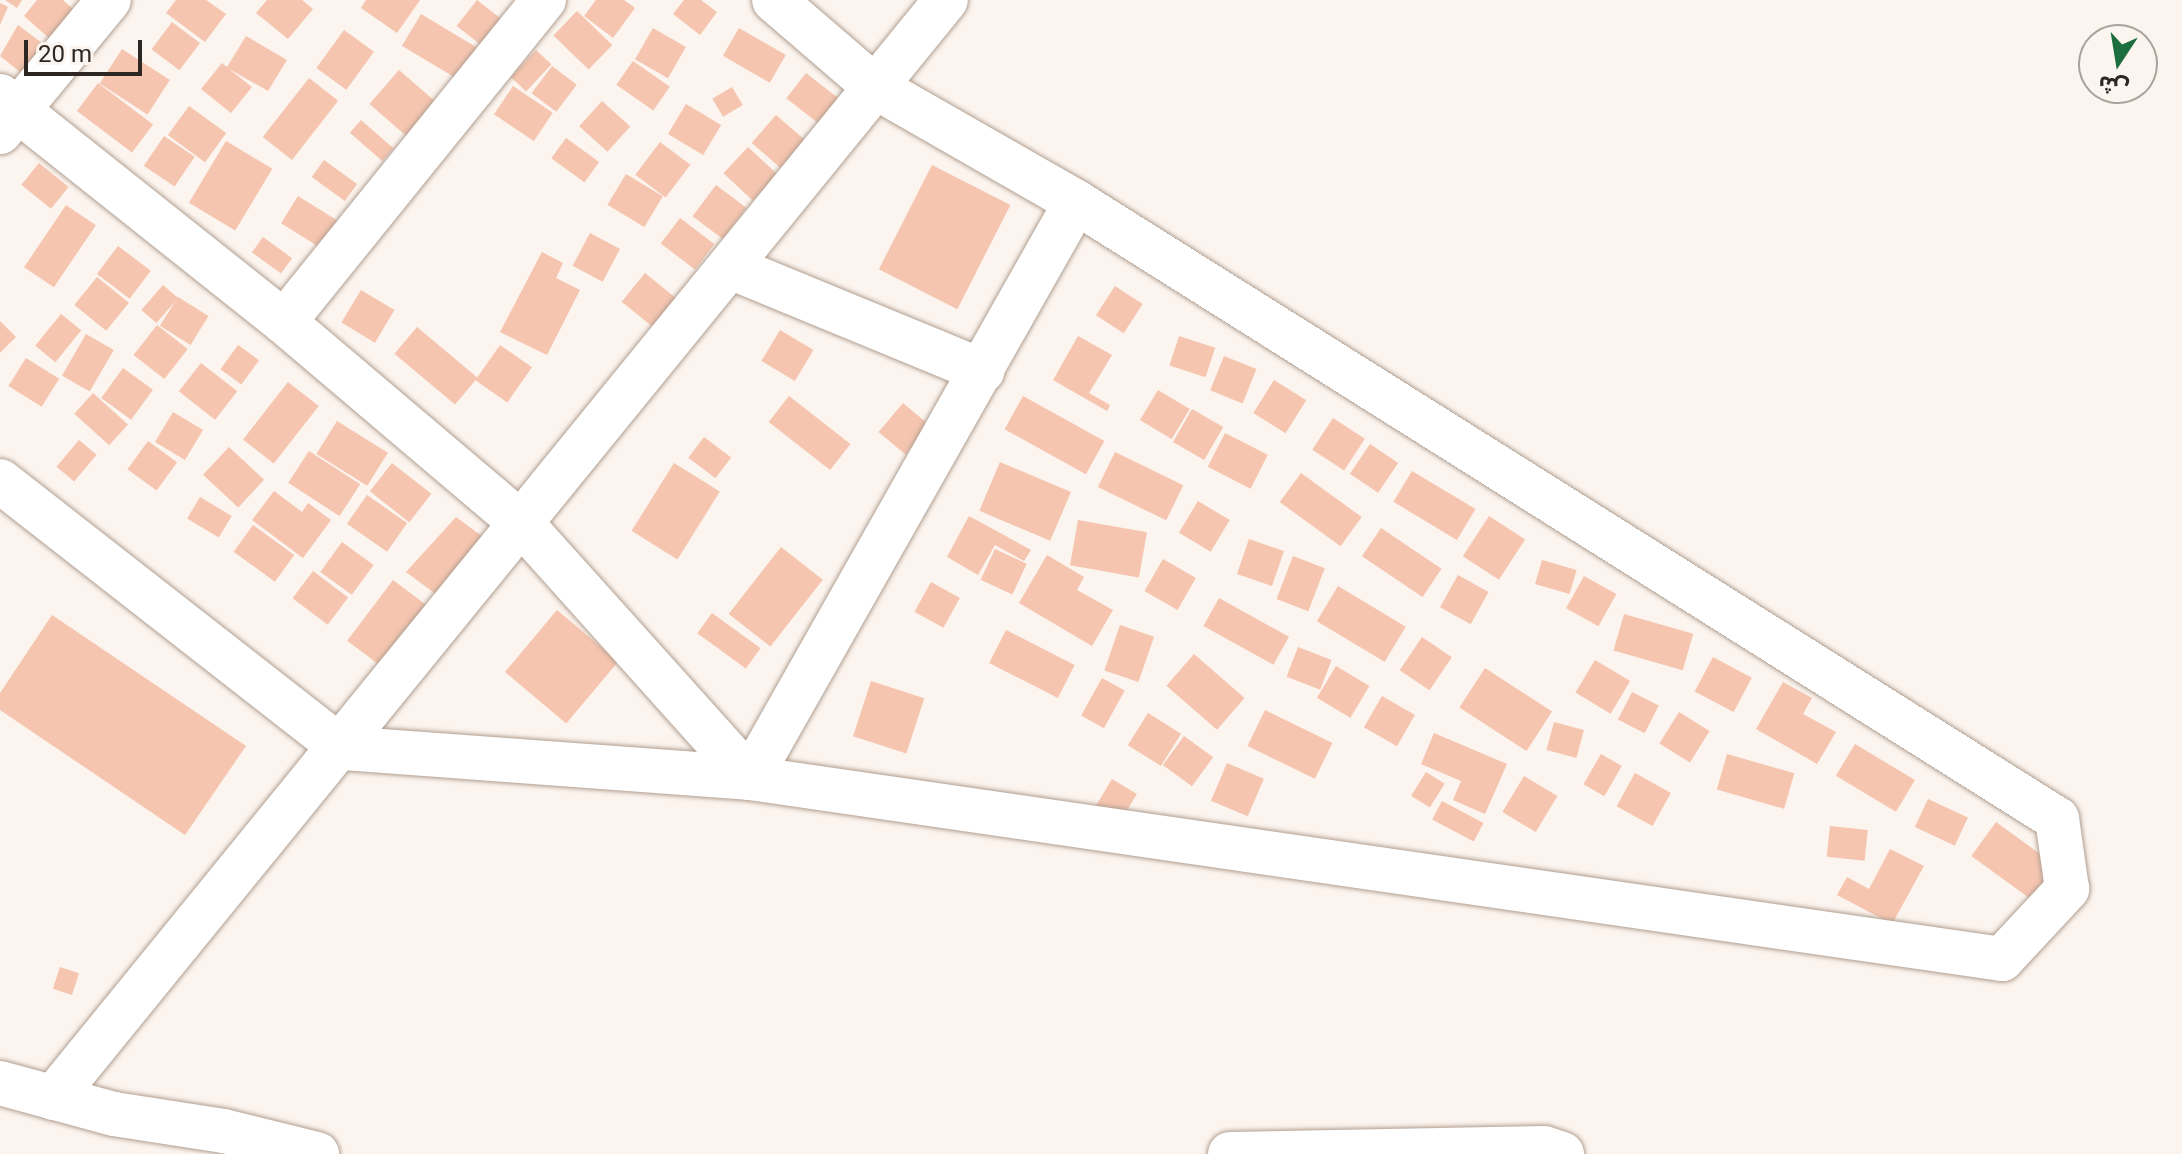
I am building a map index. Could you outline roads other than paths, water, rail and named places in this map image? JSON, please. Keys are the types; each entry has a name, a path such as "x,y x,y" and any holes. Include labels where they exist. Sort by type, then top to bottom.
{"street":[{"path":"109,0 5,112 284,322 522,524 750,778"},
{"path":"284,322 544,0"},
{"path":"0,481 342,748 750,778 2002,959 2067,889 2057,819 1076,202 875,87 774,0"},
{"path":"53,1098 342,748 946,0"},
{"path":"750,778 1076,202"},
{"path":"730,267 982,371"},
{"path":"0,1083 231,1146 317,1154"},
{"path":"1230,1154 1544,1148 1562,1154"}]}
